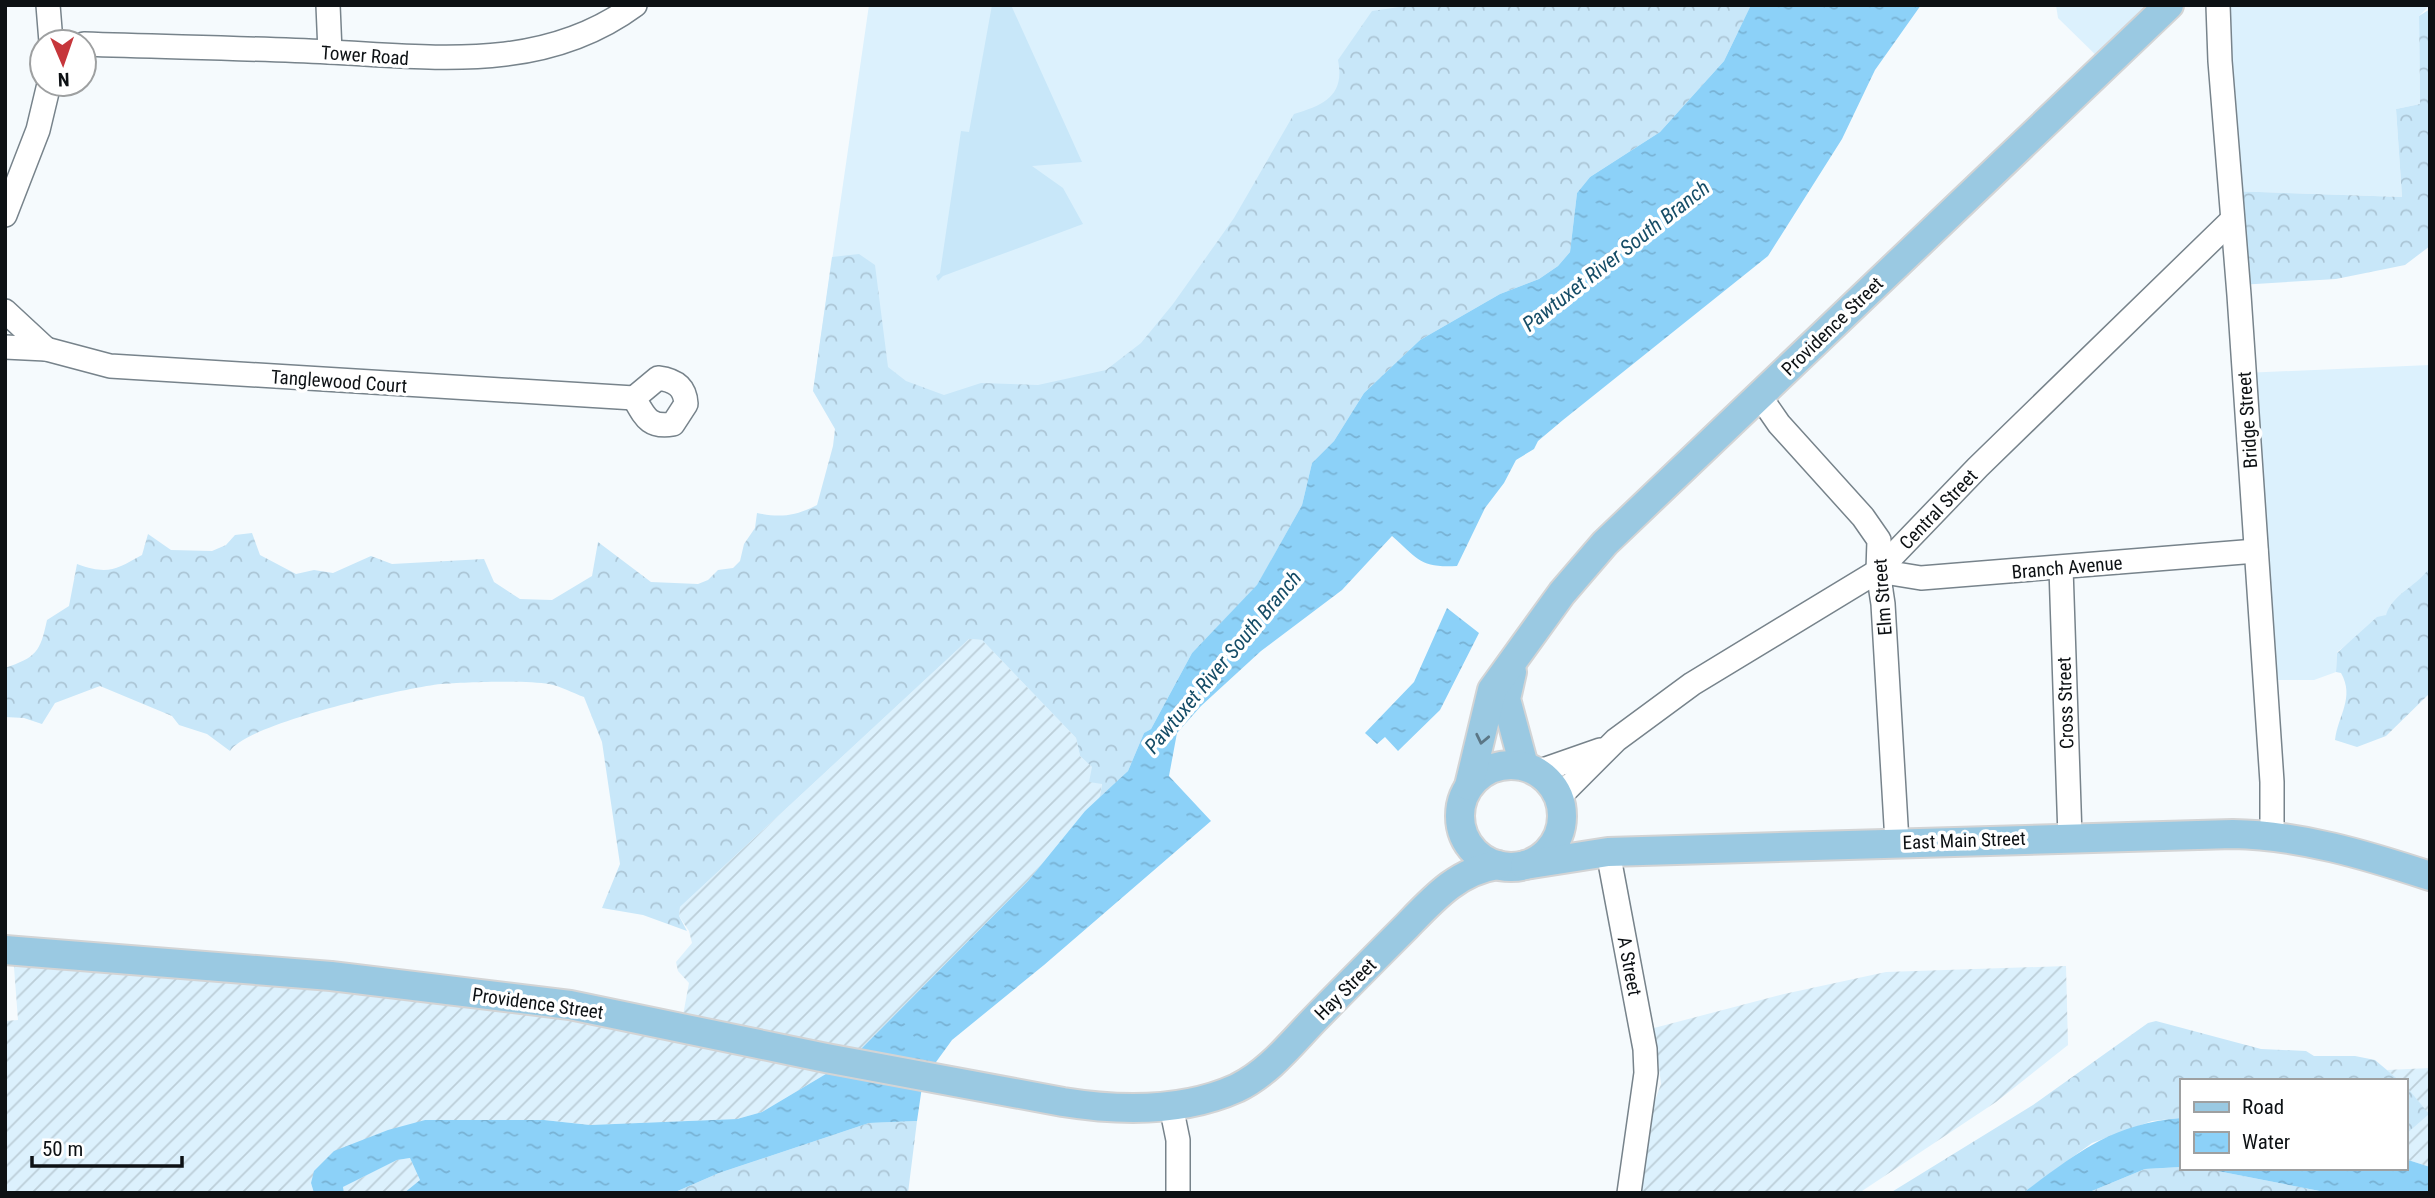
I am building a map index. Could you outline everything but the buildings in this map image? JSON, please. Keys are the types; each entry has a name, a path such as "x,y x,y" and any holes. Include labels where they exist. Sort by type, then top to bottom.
{"main road":[{"name":"Providence Street","path":"1469,786 1492,691 1562,593 1605,543 2169,5"},
{"name":"Providence Street","path":"1513,662 1506,699 1530,769"},
{"path":"1448,884 1461,826 1460,812 1469,786 1493,767 1530,769 1550,782 1584,842 1608,852"},
{"path":"1461,826 1474,851 1511,865 1541,858 1553,845 1560,830 1561,804"},
{"name":"East Main Street","path":"1511,865 1608,852 2070,837 2272,835 2320,845 2430,876"},
{"name":"Hay Street","path":"1238,1087 1279,1057 1448,884 1481,868 1511,865"},
{"name":"Providence Street","path":"5,950 331,976 570,1004 826,1058 1090,1106 1171,1106 1238,1087"}],"street":[{"path":"48,5 50,28"},
{"path":"328,5 330,52"},
{"name":"Tower Road","path":"98,44 330,52 451,60 514,54 601,27 635,5"},
{"name":"Bridge Street","path":"2218,5 2272,782 2272,835"},
{"path":"5,215 38,130 46,98"},
{"name":"Central Street","path":"1606,748 1692,684 1878,570 1978,467 2231,221"},
{"name":"Tanglewood Court","path":"5,311 46,349"},
{"name":"Tanglewood Court","path":"5,347 46,349 110,366 634,398"},
{"name":"Elm Street","path":"1759,395 1779,424 1863,517 1879,540 1878,570 1883,604 1897,842"},
{"name":"Branch Avenue","path":"1878,570 1921,578 2256,551"},
{"name":"Cross Street","path":"2061,568 2070,837"},
{"path":"1530,769 1606,748"},
{"path":"1561,804 1606,748"},
{"name":"A Street","path":"1608,852 1645,1049 1645,1081 1629,1193"},
{"path":"1171,1106 1178,1140 1178,1193"}],"shaded area":[{"path":"869,5 1768,5 1138,571 813,391"},
{"path":"2056,5 2169,5 2103,62 2058,18"},
{"path":"2219,5 2430,5 2419,16 2420,104 2396,109 2402,197 2230,191"},
{"path":"2430,365 2430,567 2421,581 2411,586 2386,615 2337,652 2336,672 2314,680 2265,680 2244,373"},
{"path":"969,639 982,640 1076,738 1080,756 1092,767 1102,783 1099,801 1085,811 1028,881 851,1059 762,1112 737,1119 590,1125 544,1120 425,1120 311,1183 314,1193 5,1193 5,1021 18,1020 13,954 681,1026 689,983 678,971 676,962 692,943 689,931 679,916 680,907"},
{"path":"2066,966 2068,1045 1996,1102 1859,1193 1640,1193 1646,1125 1661,1084 1654,1028 1784,994 1886,972"},
{"path":"2430,1068 2430,1167 2407,1160 2407,1079 2398,1079 2387,1070"},
{"path":"410,1158 420,1180 404,1193 344,1193 343,1187 397,1160"}],"green space":[{"path":"992,5 1011,5 1082,162 1032,166 1063,188 1083,224 943,276 938,281 936,276 940,273 961,131 969,132"},
{"path":"1413,5 1751,5 1724,61 1660,132 1590,177 1577,193 1570,252 1558,266 1539,279 1500,294 1420,340 1364,393 1334,441 1312,463 1302,505 1257,586 1192,653 1151,729 1144,733 1128,771 1099,801 1102,784 1089,782 1092,767 1080,756 1076,738 982,640 969,639 680,907 679,916 687,931 643,915 602,908 620,864 602,742 584,697 558,686 526,682 464,683 395,692 265,729 243,740 230,751 207,734 179,725 172,716 100,686 55,703 42,724 24,718 5,717 5,668 30,657 39,647 47,620 69,606 77,564 104,570 118,567 142,555 148,534 171,550 212,551 226,545 235,535 252,533 260,555 296,574 314,570 333,573 371,556 392,564 484,559 494,582 520,599 552,600 592,576 598,542 651,582 698,584 708,580 718,570 733,568 740,561 744,544 755,528 757,513 788,515 817,505 835,429 813,391 832,257 859,254 875,265 888,367 906,381 944,395 981,383 1038,385 1106,370 1141,343 1173,304 1234,218 1294,114 1315,107 1330,97 1338,82 1338,60 1372,11"},
{"path":"2430,9 2430,246 2405,265 2336,279 2239,285 2230,191 2402,197 2396,109 2420,104 2419,16"},
{"path":"2430,567 2430,693 2386,736 2357,747 2335,740 2346,699 2345,682 2341,673 2336,672 2337,653 2377,617 2386,615 2394,601"},
{"path":"2156,1021 2261,1049 2306,1051 2314,1056 2355,1056 2375,1060 2398,1079 2180,1079 2180,1118 2152,1121 2092,1143 2023,1193 1890,1193 2033,1105 2148,1023"},
{"path":"2407,1087 2429,1114 2407,1133"},
{"path":"917,1121 908,1193 673,1193 719,1173 869,1123"},
{"path":"2180,1167 2180,1170 2212,1170 2330,1193 2087,1193 2145,1169"}],"water":[{"name":"Pawtuxet River South Branch","path":"1751,5 1921,5 1875,70 1842,139 1768,256 1563,420 1538,441 1534,449 1516,460 1504,483 1485,508 1457,566 1435,565 1420,560 1392,536 1342,590 1261,651 1201,706 1177,733 1169,776 1211,821 1044,965 952,1040 923,1080 917,1121 869,1123 719,1173 673,1193 404,1193 420,1180 410,1158 397,1160 343,1187 344,1193 314,1193 311,1183 314,1171 334,1151 388,1130 425,1120 544,1120 590,1125 737,1119 762,1112 851,1059 1028,881 1085,811 1128,771 1144,733 1151,729 1192,653 1257,585 1302,505 1312,463 1334,441 1364,393 1420,340 1500,294 1539,279 1558,266 1570,252 1577,193 1590,177 1660,132 1724,61"},
{"path":"1447,608 1479,633 1440,710 1398,751 1385,737 1377,744 1365,733 1414,682"},
{"path":"2180,1118 2180,1167 2145,1169 2087,1193 2023,1193 2096,1143 2114,1134 2156,1121"},
{"path":"2407,1160 2430,1167 2430,1193 2330,1193 2212,1170 2407,1170"}]}
